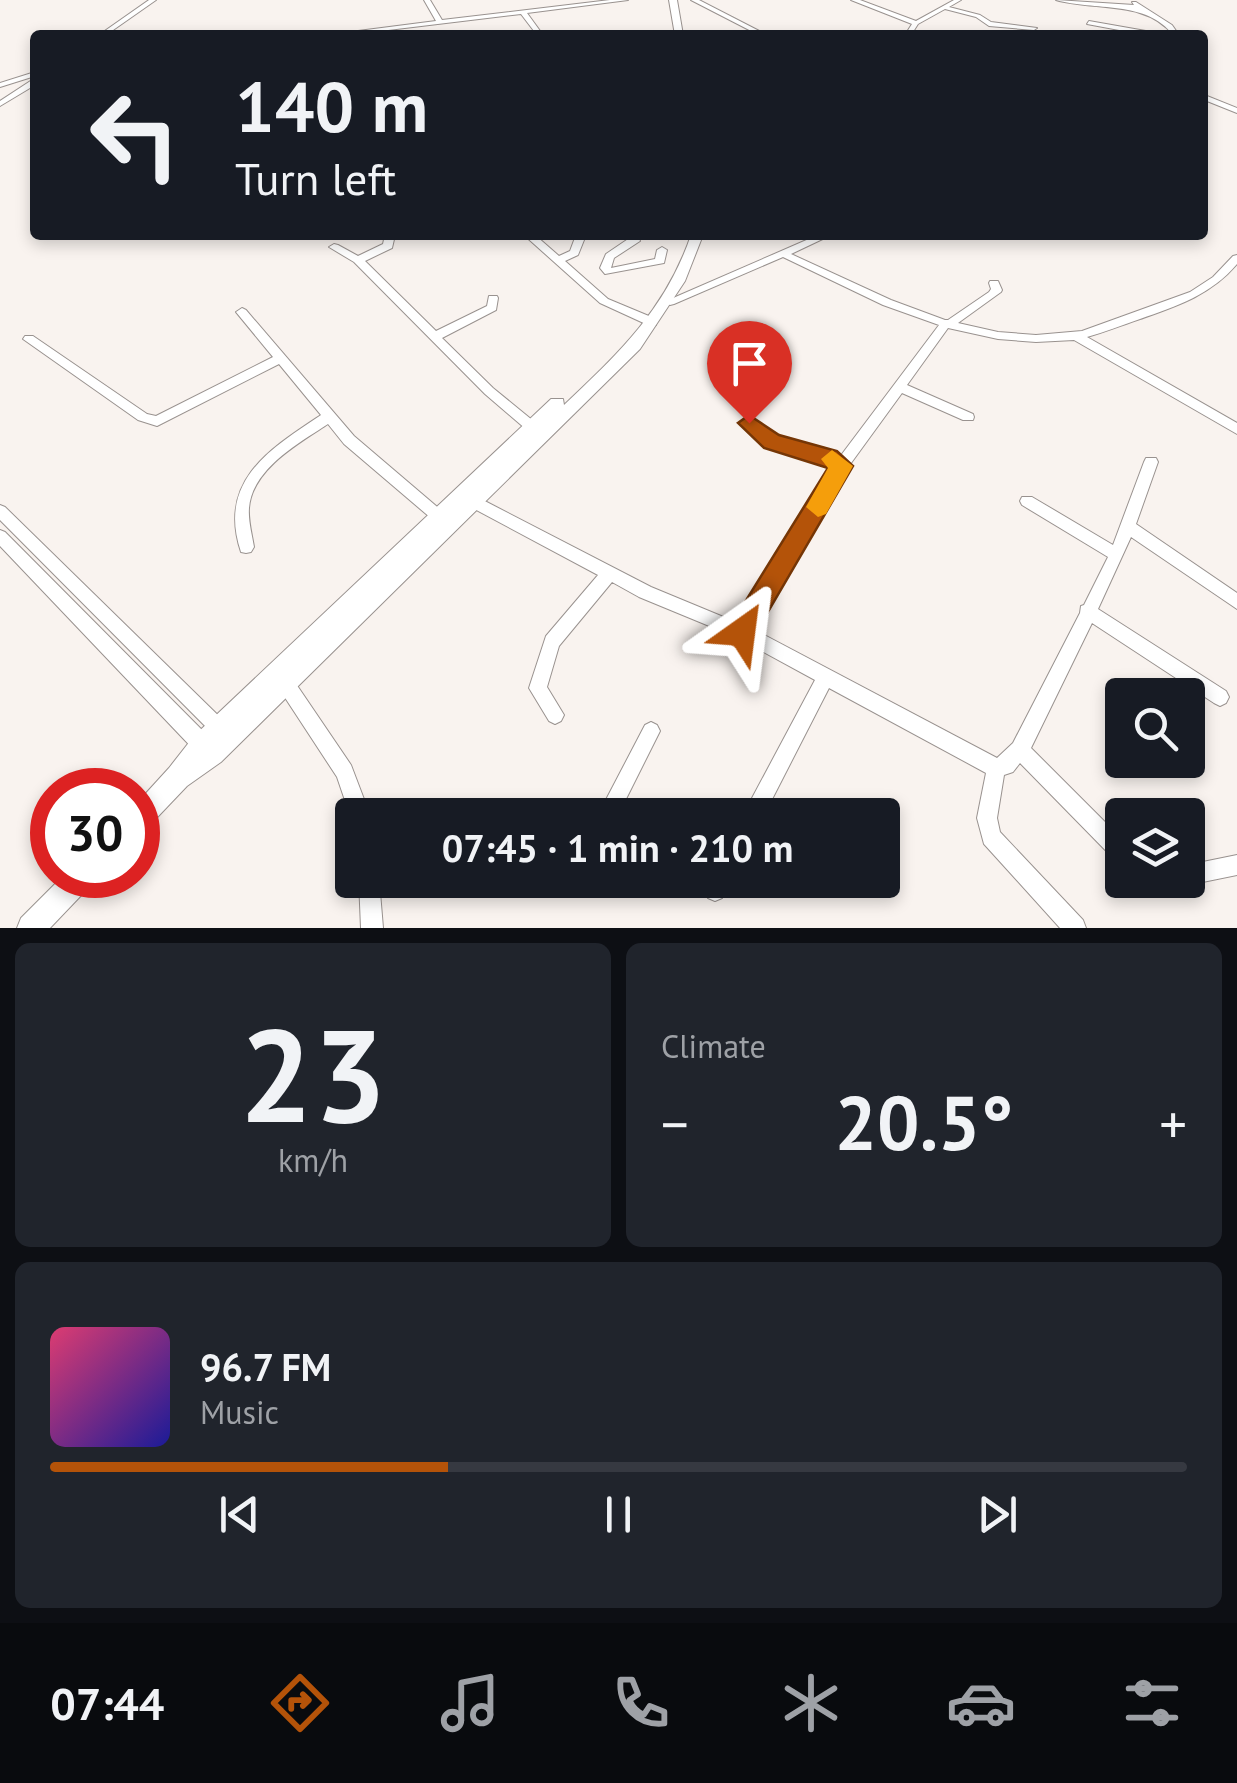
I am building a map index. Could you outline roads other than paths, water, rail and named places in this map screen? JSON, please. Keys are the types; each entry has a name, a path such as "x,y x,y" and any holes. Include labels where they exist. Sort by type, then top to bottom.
{"main road":[{"path":"673,0 679,30"},
{"path":"160,796 391,570 635,346 670,302 696,240"},
{"path":"224,733 286,684 438,515 472,495 532,426 624,342 649,326"},
{"path":"31,928 60,898"}],"street":[{"path":"112,30 156,0"},
{"path":"427,0 440,22"},
{"path":"499,15 503,0"},
{"path":"539,10 542,0"},
{"path":"404,30 440,22 625,0"},
{"path":"694,0 754,30"},
{"path":"858,0 918,22"},
{"path":"912,30 918,22 948,9 958,0"},
{"path":"1059,0 1142,8"},
{"path":"1129,0 1173,30"},
{"path":"948,9 978,16 989,24 1034,28"},
{"path":"523,12 536,30"},
{"path":"1088,23 1128,30"},
{"path":"5,84 30,81"},
{"path":"5,84 22,90"},
{"path":"0,106 30,84"},
{"path":"0,106 30,84"},
{"path":"1208,99 1237,112"},
{"path":"358,260 388,246 389,240"},
{"path":"535,240 604,301 649,326"},
{"path":"558,261 574,253 579,240"},
{"path":"604,268 610,256 635,240"},
{"path":"670,302 814,240"},
{"path":"334,247 358,260 434,337 532,426"},
{"path":"577,277 604,268 615,273 660,261 662,250"},
{"path":"782,253 888,303 948,324 1006,337 1076,336 1191,298 1222,278 1237,258"},
{"path":"742,632 842,466 948,324 993,294 997,290 994,283"},
{"path":"434,337 492,308 493,298"},
{"path":"242,312 327,418 397,485 438,515"},
{"path":"1076,336 1237,429"},
{"path":"29,339 105,392 157,422 281,358"},
{"path":"900,388 968,418"},
{"path":"246,548 242,501 252,482 266,464 327,418"},
{"path":"749,423 772,442 829,457 842,466"},
{"path":"472,495 609,574 742,632 996,768 1006,765 1020,750 1129,527 1152,462"},
{"path":"1027,501 1116,555"},
{"path":"0,512 224,733"},
{"path":"1129,527 1237,602"},
{"path":"0,536 208,749"},
{"path":"555,716 538,688 546,654 609,574"},
{"path":"1087,611 1220,698"},
{"path":"763,798 826,676"},
{"path":"286,684 344,772 354,798"},
{"path":"617,798 651,731"},
{"path":"1020,750 1105,836"},
{"path":"996,768 987,818 991,837 1075,928"},
{"path":"1205,872 1237,865"},
{"path":"371,898 372,928"}]}
